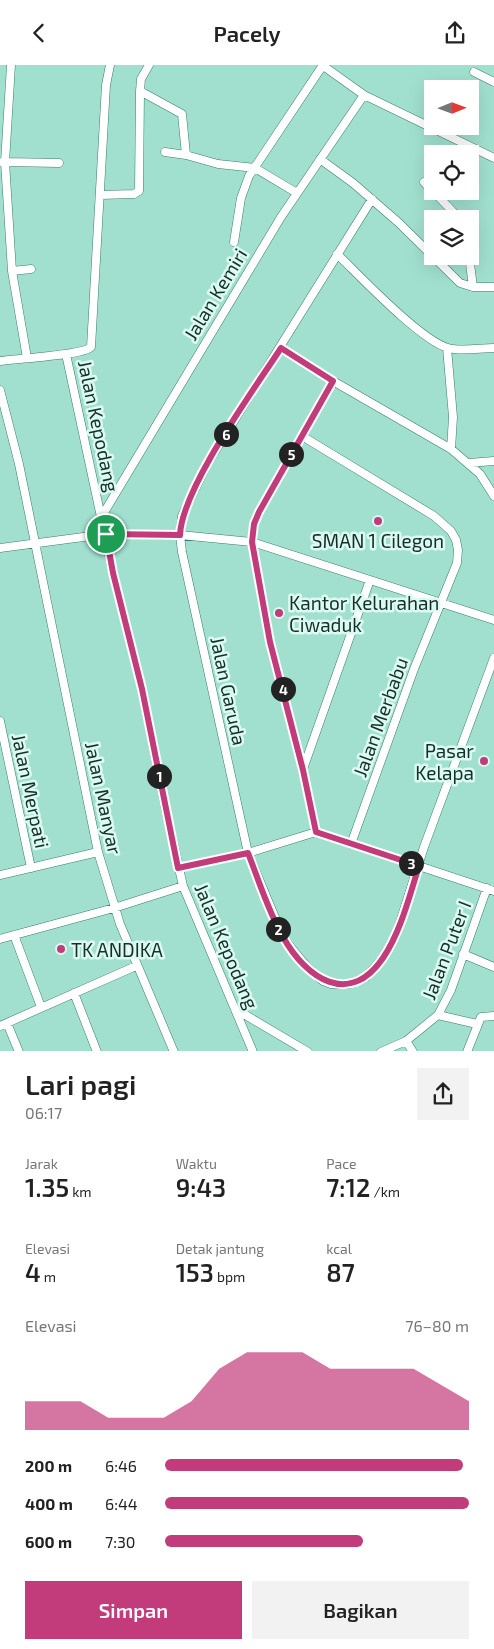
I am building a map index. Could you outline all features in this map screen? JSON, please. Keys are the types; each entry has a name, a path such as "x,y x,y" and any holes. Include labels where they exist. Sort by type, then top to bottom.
{"street":[{"path":"10,65 3,162 12,271 27,358"},
{"path":"0,361 87,350 91,347 106,85 110,65"},
{"path":"100,195 134,194 139,191 140,91 141,79 149,65"},
{"path":"234,241 241,198 255,168 323,65 364,95 494,158"},
{"path":"474,72 494,82"},
{"path":"140,91 182,114 186,155"},
{"name":"Jalan Kemiri","path":"102,516 195,357 297,193 364,95"},
{"path":"165,151 218,164 255,168 297,193"},
{"path":"320,159 372,199 460,283 473,287 494,287"},
{"path":"3,162 59,163"},
{"path":"180,535 184,511 207,464 281,348 372,199"},
{"path":"442,200 451,210"},
{"path":"337,254 424,334 448,348 494,348"},
{"path":"470,265 473,287"},
{"path":"12,271 31,269"},
{"path":"281,348 333,381 451,449 480,474 494,496"},
{"path":"448,348 453,417 451,449"},
{"name":"Jalan Kepodang","path":"66,353 113,573 142,689 178,868 183,886 253,1051"},
{"path":"316,832 303,770 270,642 252,542 256,517 333,381"},
{"name":"Jalan Manyar","path":"0,390 19,463 98,852 114,908 136,966 174,1051"},
{"name":"Jalan Merbabu","path":"302,436 434,517 451,531 458,550 457,563 414,669 351,844"},
{"path":"469,463 494,461"},
{"path":"0,548 106,534 180,535 252,542 442,602 494,621"},
{"name":"Jalan Garuda","path":"180,535 248,853 284,939 308,968 323,981 337,985 359,982 383,958 396,935 494,658"},
{"path":"303,770 370,580"},
{"name":"Jalan Merpati","path":"0,721 30,867"},
{"path":"178,868 248,853 316,832 491,889"},
{"name":"Jalan Merpati","path":"0,875 98,852"},
{"path":"0,939 114,908 183,886"},
{"name":"Jalan Puter I","path":"381,1051 406,1041 438,1015 451,989 463,954 491,889"},
{"path":"14,935 41,1007"},
{"path":"463,954 494,967"},
{"path":"19,1051 3,1024 136,966"},
{"path":"74,993 97,1051"},
{"path":"237,1010 308,1051"},
{"path":"438,1015 477,1024"},
{"path":"467,1051 482,1016 494,1016"},
{"path":"406,1041 413,1051"}],"place":[{"name":"SMAN 1 Cilegon","path":"378,521"},
{"name":"Kantor Kelurahan Ciwaduk","path":"279,613"},
{"name":"Pasar Kelapa","path":"484,761"},
{"name":"TK ANDIKA","path":"61,949"}],"route":[{"path":"281,348 333,381 259,512 254,524 252,542 270,642 288,707 316,832 419,866 396,935 383,958 359,982 343,985 323,981 291,949 268,906 248,853 178,868 164,806 142,689 113,573 106,534 180,535 180,524 184,511 207,464 281,348"}]}
